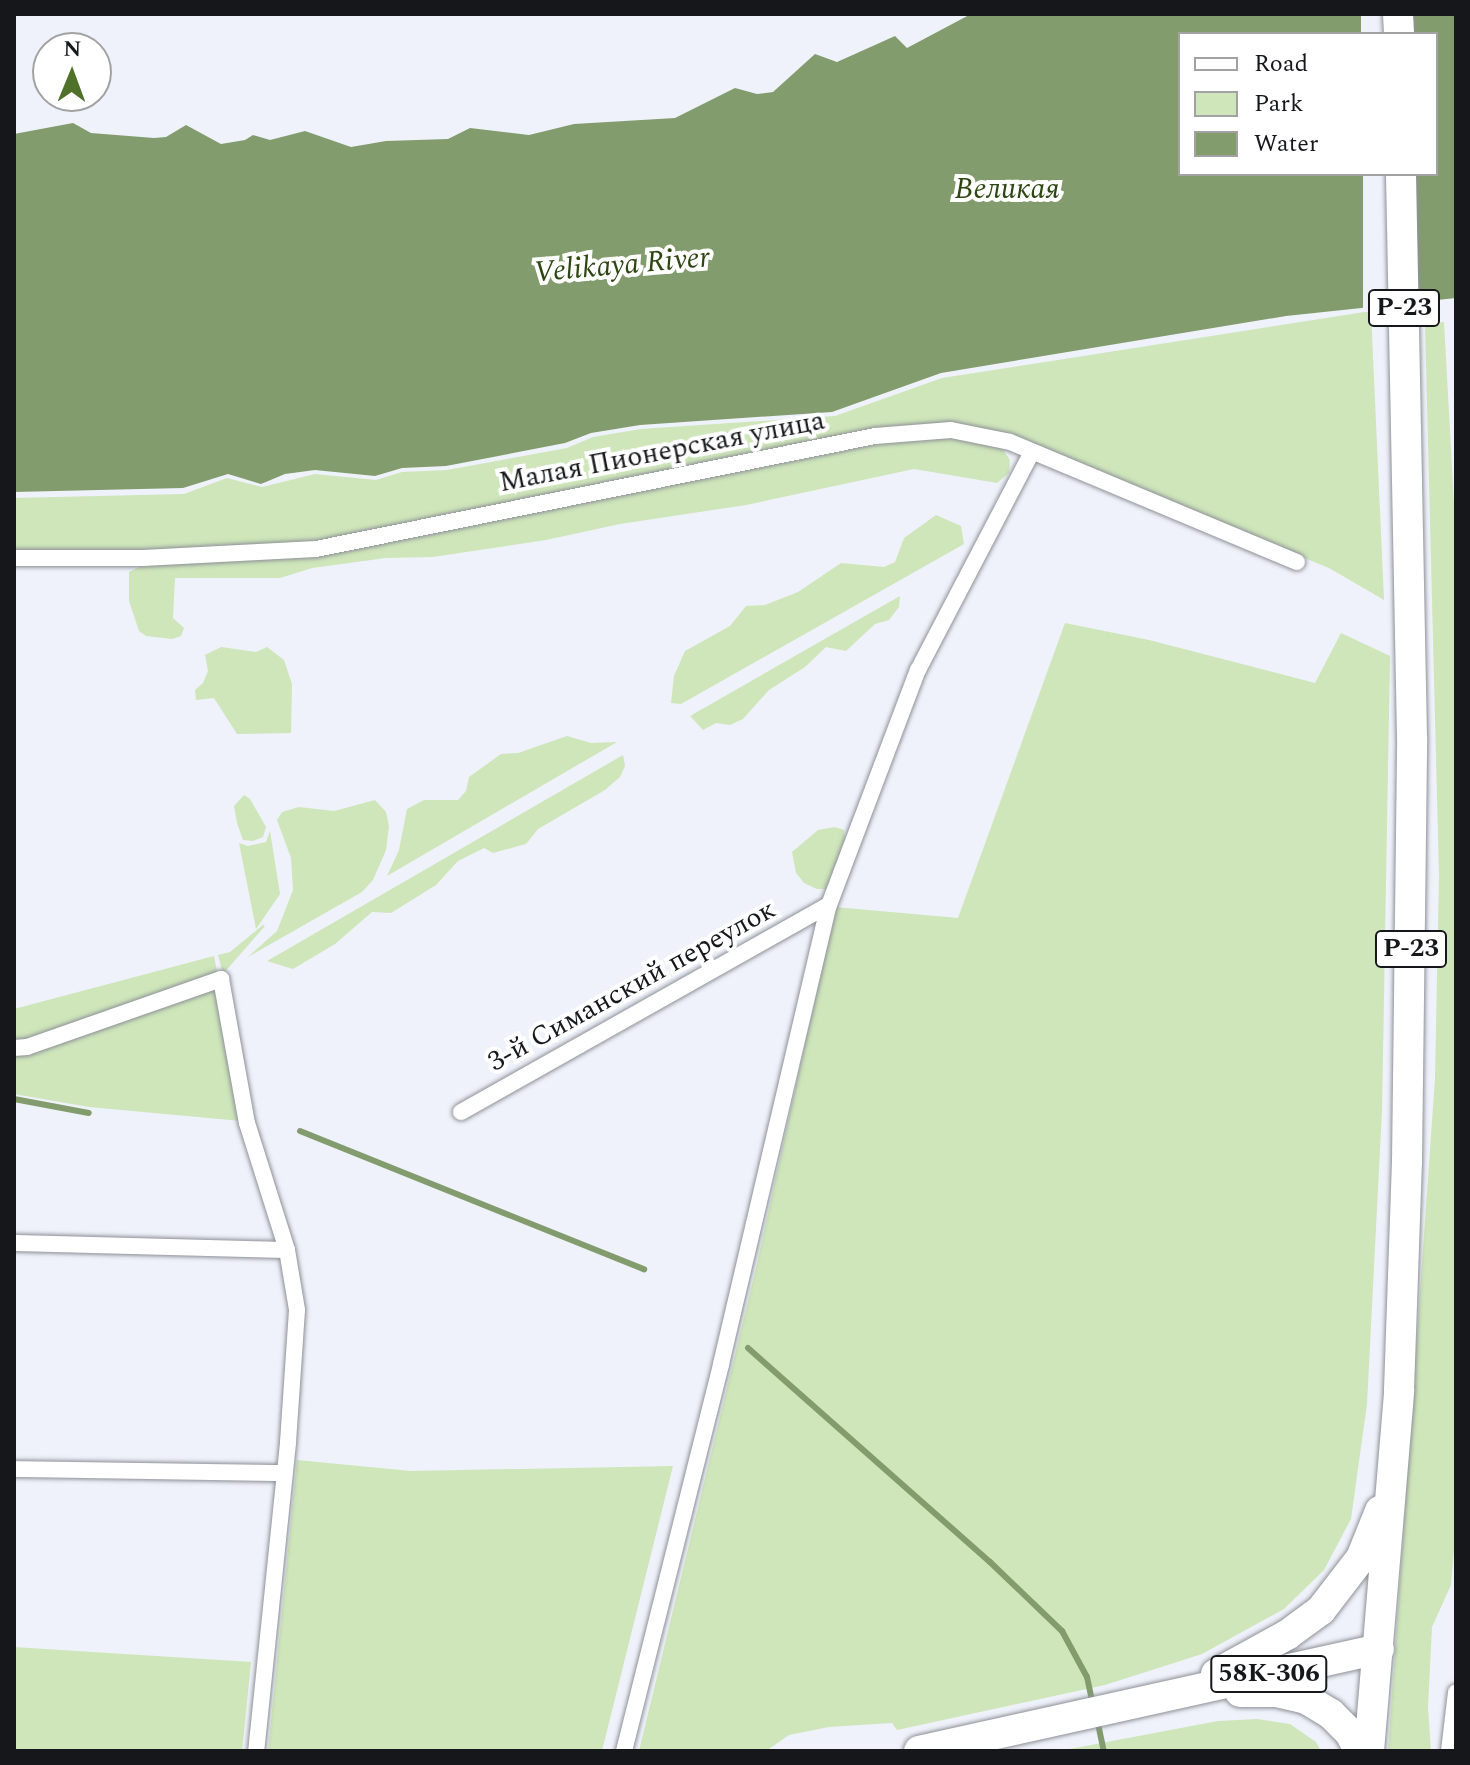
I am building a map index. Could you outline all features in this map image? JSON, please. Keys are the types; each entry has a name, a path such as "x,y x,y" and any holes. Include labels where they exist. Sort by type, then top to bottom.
{"highway":[{"name":"Р-23","path":"1369,1751 1393,1459 1407,1162 1412,896 1401,176"},
{"path":"1159,1699 1245,1661 1321,1610 1361,1558 1377,1520 1393,1459"},
{"name":"58К-306","path":"919,1751 1379,1649"},
{"path":"1159,1699 1232,1692 1276,1692 1306,1699 1331,1714 1350,1733 1359,1751"}],"street":[{"name":"Малая Пионерская улица","path":"14,558 143,558 316,549 875,436 951,430 1010,442 1297,562"},
{"path":"624,1751 724,1349 829,905 918,670 1032,452"},
{"name":"3-й Симанский переулок","path":"461,1112 829,905"},
{"path":"14,1048 27,1047 221,979 247,1123 287,1250 297,1310 256,1751"},
{"path":"14,1243 287,1250"},
{"path":"14,1469 283,1473"},
{"path":"1449,1751 1456,1692"}],"green space":[{"path":"1371,311 1384,600 1329,568 1138,490 948,422 316,543 142,553 14,553 14,498 184,494 227,478 262,487 315,474 376,480 402,472 447,470 567,448 593,437 641,429 835,416 942,378"},
{"path":"1444,322 1456,540 1456,1526 1451,1585 1432,1627 1428,1707 1431,1751 1388,1751 1435,1078 1439,876 1425,324"},
{"path":"951,438 989,443 1003,450 1010,460 1009,473 997,483 914,469 746,505 433,557 386,558 312,568 280,578 175,578 173,618 184,628 181,636 172,639 146,636 139,631 129,601 129,572 143,565 314,555 877,444"},
{"path":"936,515 961,526 964,544 681,704 671,703 674,676 685,651 730,626 746,606 765,605 798,592 841,563 884,567 895,562 904,538"},
{"path":"900,596 899,607 889,620 875,624 846,651 826,647 805,667 769,690 743,719 730,725 716,723 703,730 690,716"},
{"path":"1065,623 1149,640 1315,683 1341,633 1390,656 1382,1111 1367,1404 1351,1519 1324,1570 1284,1609 1202,1654 1105,1685 897,1730 892,1723 829,1727 789,1735 766,1751 639,1751 756,1268 835,907 958,918"},
{"path":"221,647 256,652 267,647 284,660 292,684 291,733 237,734 214,698 196,700 195,690 203,683 208,671 205,655"},
{"path":"567,736 591,743 617,742 387,876 399,850 407,809 424,800 458,800 466,791 469,777 501,754 518,753"},
{"path":"623,755 625,766 620,777 605,790 538,829 526,844 493,853 484,848 458,861 436,885 391,913 372,912 335,944 293,969 267,961"},
{"path":"244,795 250,799 266,827 263,837 253,841 243,840 237,823 234,806"},
{"path":"375,800 386,812 389,826 386,850 373,880 362,892 248,957 277,931 293,890 291,858 277,820 282,812 299,807 334,811"},
{"path":"835,827 844,830 845,840 827,889 817,889 804,883 796,873 792,852 818,830"},
{"path":"270,831 280,894 256,929 239,843 248,846 266,842"},
{"path":"263,925 223,974 218,955 230,952"},
{"path":"214,956 218,977 14,1045 14,1009"},
{"path":"217,985 241,1121 89,1107 14,1094 14,1053"},
{"path":"297,1460 411,1471 673,1466 602,1751 268,1751"},
{"path":"14,1647 251,1662 242,1751 14,1751"},
{"path":"1257,1719 1290,1724 1316,1742 1321,1751 1059,1751 1218,1721"}],"water":[{"name":"Великая","path":"971,14 1456,14 1456,298 1286,316 941,373 832,412 640,425 446,466 402,468 375,476 315,470 285,474 261,484 228,474 183,488 14,492 14,134 73,123 91,133 154,138 166,137 186,125 221,144 245,140 253,135 270,140 305,131 351,147 386,141 448,139 470,128 529,135 574,124 675,118 735,88 757,94 773,92 815,54 837,62 895,36 907,48"}],"pier":[{"path":"1361,14 1409,14 1409,32 1361,32"},
{"path":"1363,176 1412,176 1412,312 1363,312"}],"waterway":[{"path":"14,1099 89,1113"},
{"path":"300,1131 644,1269"},
{"path":"748,1348 990,1562 1062,1631 1087,1677 1093,1705"},
{"path":"1097,1719 1104,1751"}],"water label":[{"name":"Velikaya River","path":"622,265"}]}
